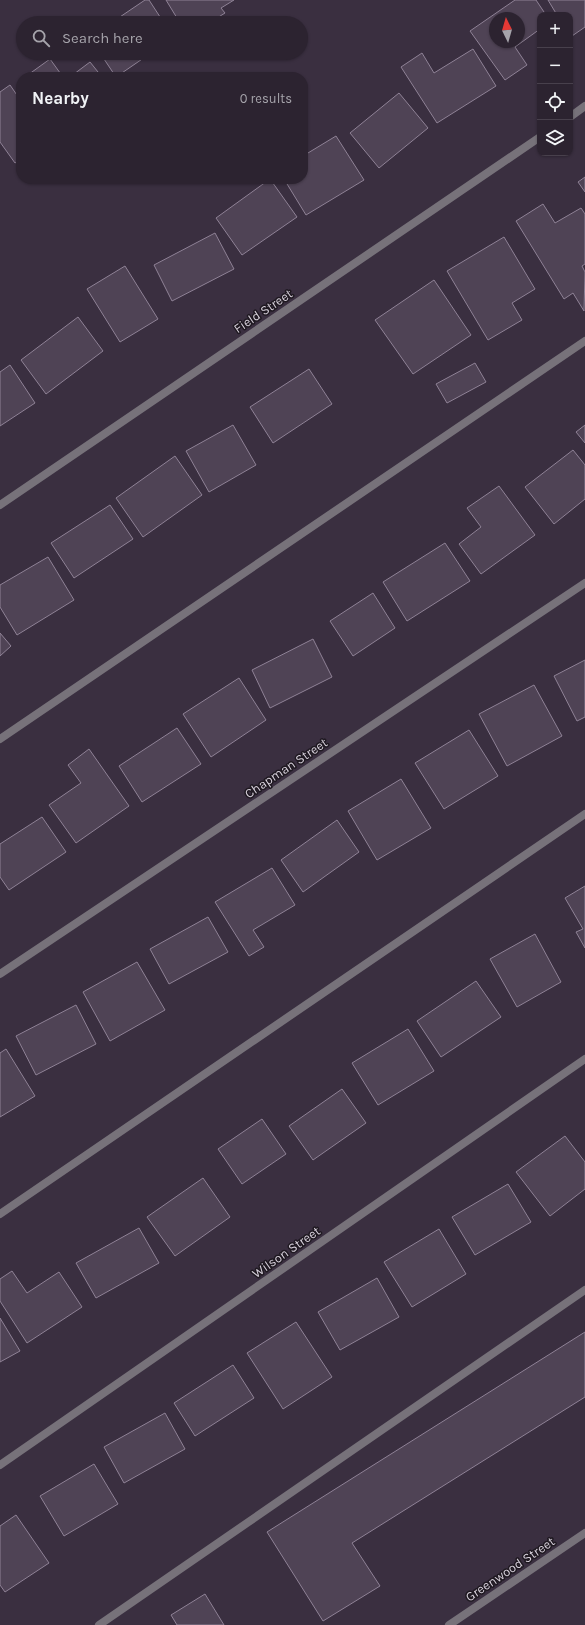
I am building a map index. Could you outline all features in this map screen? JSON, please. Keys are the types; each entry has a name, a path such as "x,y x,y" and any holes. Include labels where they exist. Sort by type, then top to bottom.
{"street":[{"path":"573,115 585,106"},
{"name":"Field Street","path":"0,505 537,139"},
{"path":"0,739 585,341"},
{"name":"Chapman Street","path":"0,974 585,583"},
{"path":"0,1214 585,814"},
{"name":"Wilson Street","path":"0,1464 585,1059"},
{"path":"99,1625 585,1290"},
{"name":"Greenwood Street","path":"449,1625 585,1533"}],"building":[{"path":"145,0 149,0 159,16 121,16"},
{"path":"166,0 234,0 221,8 225,13 220,16 176,16"},
{"path":"515,0 536,0 544,12 537,12 537,31 525,40 525,12 498,12"},
{"path":"548,0 585,0 585,27 573,35 573,12 555,12"},
{"path":"489,18 489,48 516,48 527,65 505,80 470,31"},
{"path":"473,49 496,86 437,123 401,67 422,53 434,73"},
{"path":"51,60 59,72 32,72"},
{"path":"105,60 141,60 123,72 113,72"},
{"path":"90,62 98,72 77,72"},
{"path":"10,85 16,94 15,163 0,142 0,92"},
{"path":"399,93 428,128 379,168 350,133"},
{"path":"336,136 364,180 306,215 287,184 308,184 308,153"},
{"path":"585,177 585,192 578,182"},
{"path":"263,184 274,184 297,217 242,255 216,218"},
{"path":"543,204 555,223 581,208 585,214 585,264 582,266 585,272 584,311 573,293 564,299 516,221"},
{"path":"215,233 234,269 172,301 154,265"},
{"path":"504,237 535,289 512,303 522,320 488,340 447,271"},
{"path":"125,266 158,319 120,342 87,289"},
{"path":"434,280 471,335 413,374 375,320"},
{"path":"78,317 103,351 46,394 21,360"},
{"path":"475,363 486,382 447,403 436,384"},
{"path":"10,365 35,403 0,426 0,372"},
{"path":"309,369 332,404 273,443 250,407"},
{"path":"233,425 256,465 209,492 186,451"},
{"path":"585,425 585,443 576,432"},
{"path":"573,450 585,465 585,499 554,524 525,487"},
{"path":"175,456 202,495 143,537 116,498"},
{"path":"499,486 535,535 481,574 459,544 481,527 467,508"},
{"path":"110,505 133,539 74,578 51,543"},
{"path":"445,543 470,581 407,621 383,582"},
{"path":"48,557 74,600 17,635 0,607 0,585"},
{"path":"373,593 395,628 353,656 330,621"},
{"path":"0,633 11,646 0,656"},
{"path":"313,639 332,677 270,708 252,670"},
{"path":"585,660 585,717 577,721 554,676"},
{"path":"239,678 266,720 211,757 183,714"},
{"path":"534,685 562,736 507,766 479,714"},
{"path":"177,728 201,764 142,802 119,766"},
{"path":"469,730 498,776 444,809 415,763"},
{"path":"89,749 129,806 76,843 49,805 81,783 68,765"},
{"path":"401,779 431,828 377,860 348,811"},
{"path":"42,817 66,852 9,890 0,877 0,844"},
{"path":"337,820 359,852 303,892 281,860"},
{"path":"272,868 295,905 253,930 264,947 249,956 215,902"},
{"path":"585,886 585,948 576,932 583,929 565,898"},
{"path":"208,917 228,952 169,984 150,949"},
{"path":"535,934 561,982 517,1007 490,959"},
{"path":"137,962 165,1010 110,1041 83,992"},
{"path":"476,981 501,1017 441,1057 417,1021"},
{"path":"76,1005 96,1044 36,1075 16,1036"},
{"path":"408,1029 434,1071 378,1105 352,1063"},
{"path":"6,1049 35,1096 0,1117 0,1053"},
{"path":"342,1089 366,1123 313,1160 289,1126"},
{"path":"262,1119 286,1154 242,1184 218,1149"},
{"path":"565,1136 585,1162 585,1189 550,1216 516,1172"},
{"path":"203,1178 230,1217 175,1256 147,1217"},
{"path":"508,1184 531,1222 475,1255 452,1217"},
{"path":"139,1228 159,1263 96,1298 76,1263"},
{"path":"439,1229 466,1274 412,1307 384,1262"},
{"path":"12,1271 27,1293 59,1272 82,1307 27,1343 0,1301 0,1279"},
{"path":"377,1278 399,1317 340,1350 318,1312"},
{"path":"0,1318 20,1351 0,1362"},
{"path":"296,1322 332,1377 283,1409 247,1353"},
{"path":"585,1332 585,1397 352,1543 380,1586 323,1621 267,1532"},
{"path":"233,1365 254,1398 195,1436 174,1403"},
{"path":"165,1413 185,1449 124,1483 104,1447"},
{"path":"94,1464 118,1504 64,1536 40,1496"},
{"path":"16,1515 49,1563 5,1592 0,1585 0,1526"},
{"path":"205,1594 224,1625 177,1625 171,1615"}]}
